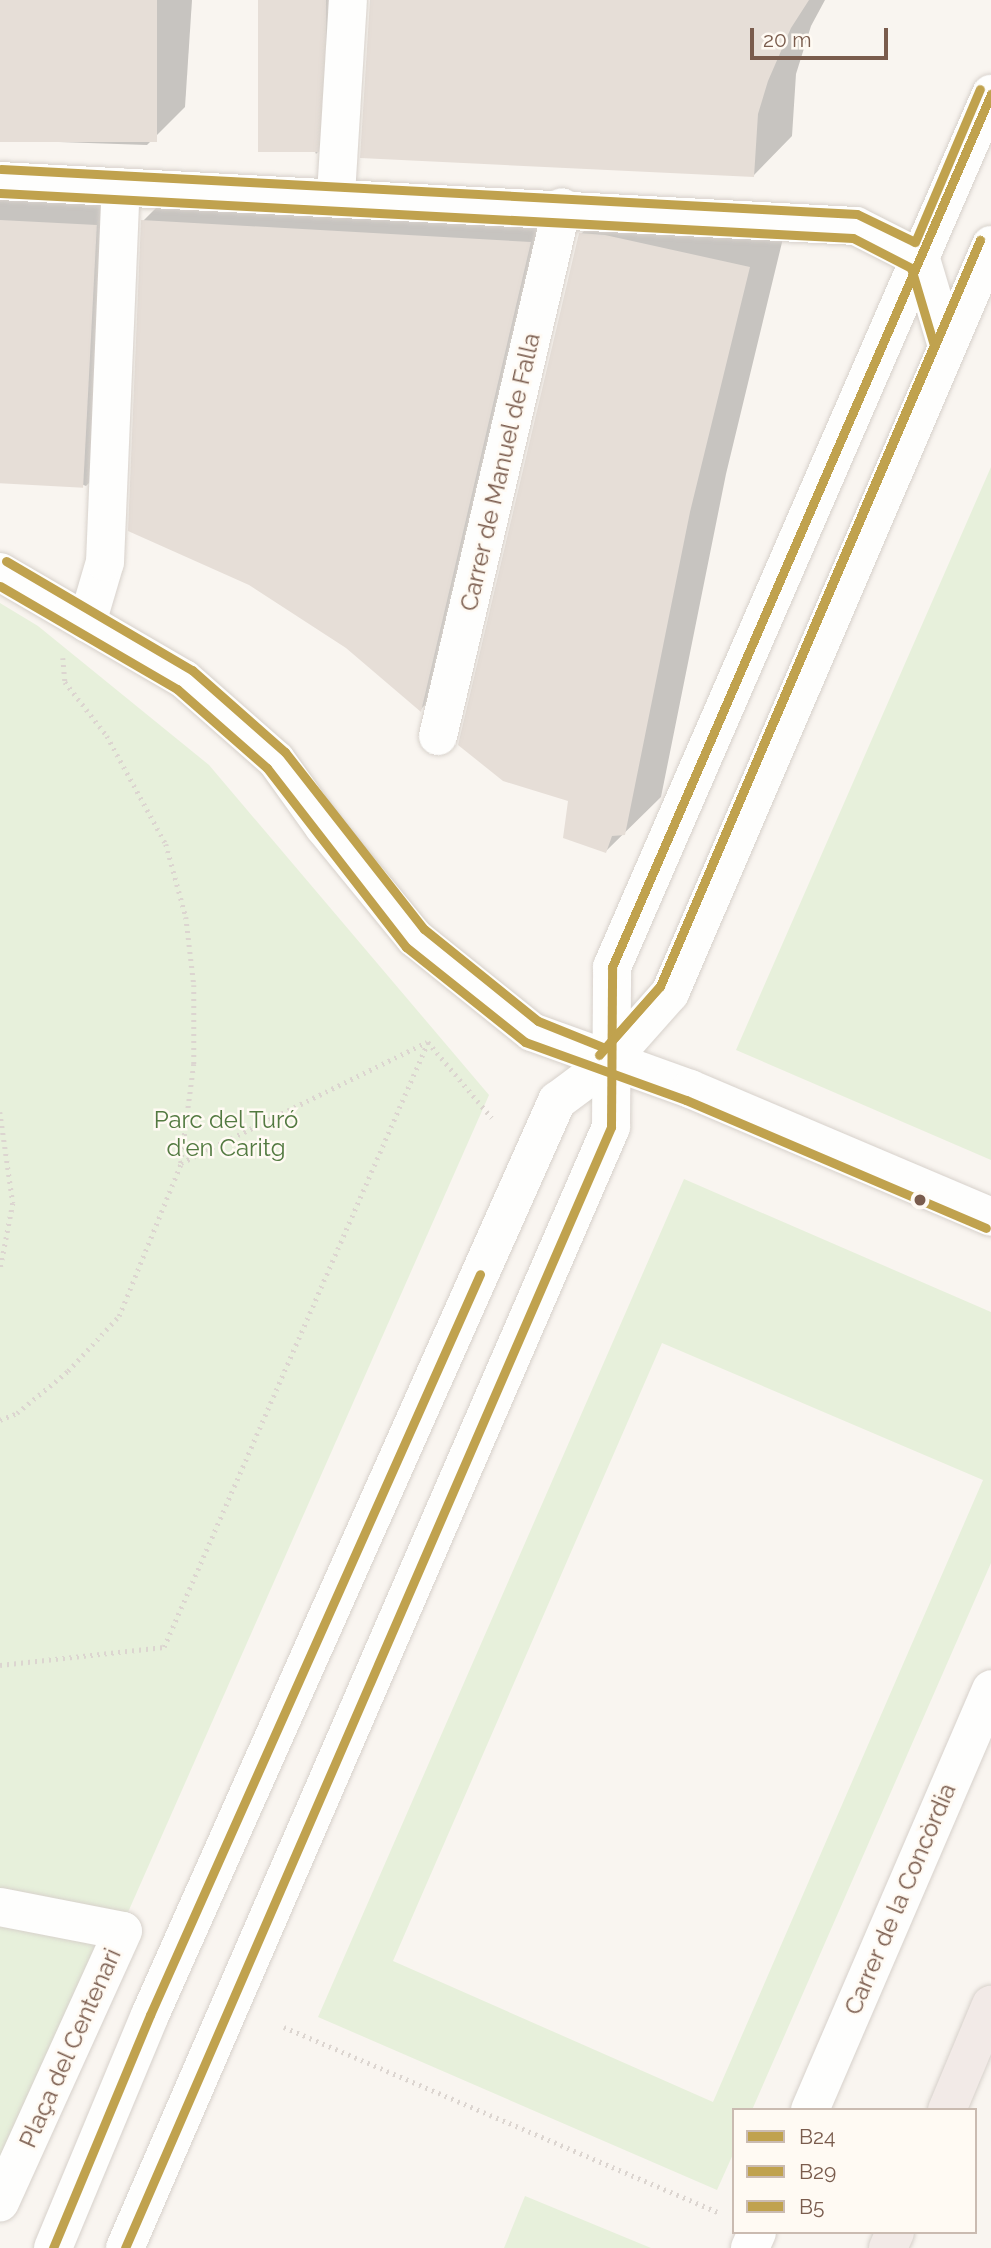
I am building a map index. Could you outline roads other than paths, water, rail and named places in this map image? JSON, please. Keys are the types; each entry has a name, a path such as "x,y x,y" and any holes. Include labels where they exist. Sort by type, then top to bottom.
{"highway":[{"path":"948,2108 991,2005"}],"street":[{"path":"336,195 348,0"},
{"path":"125,2248 611,1128 608,1063 612,967 991,94"},
{"path":"0,181 336,195 856,226 920,260 947,346"},
{"path":"71,614 105,562 121,187"},
{"name":"Carrer de Manuel de Falla","path":"438,736 562,207"},
{"path":"53,2248 150,2015 556,1101 608,1063 670,993 991,245"},
{"path":"0,572 184,679 276,760 324,827 415,938 532,1032 608,1063 690,1089 991,1217"},
{"name":"Carrer de la Concòrdia","path":"811,2108 991,1689"},
{"name":"Plaça del Centenari","path":"0,1907 123,1931 0,2202"}],"park label":[{"name":"Parc del Turó d'en Caritg","path":"226,1134"}]}
